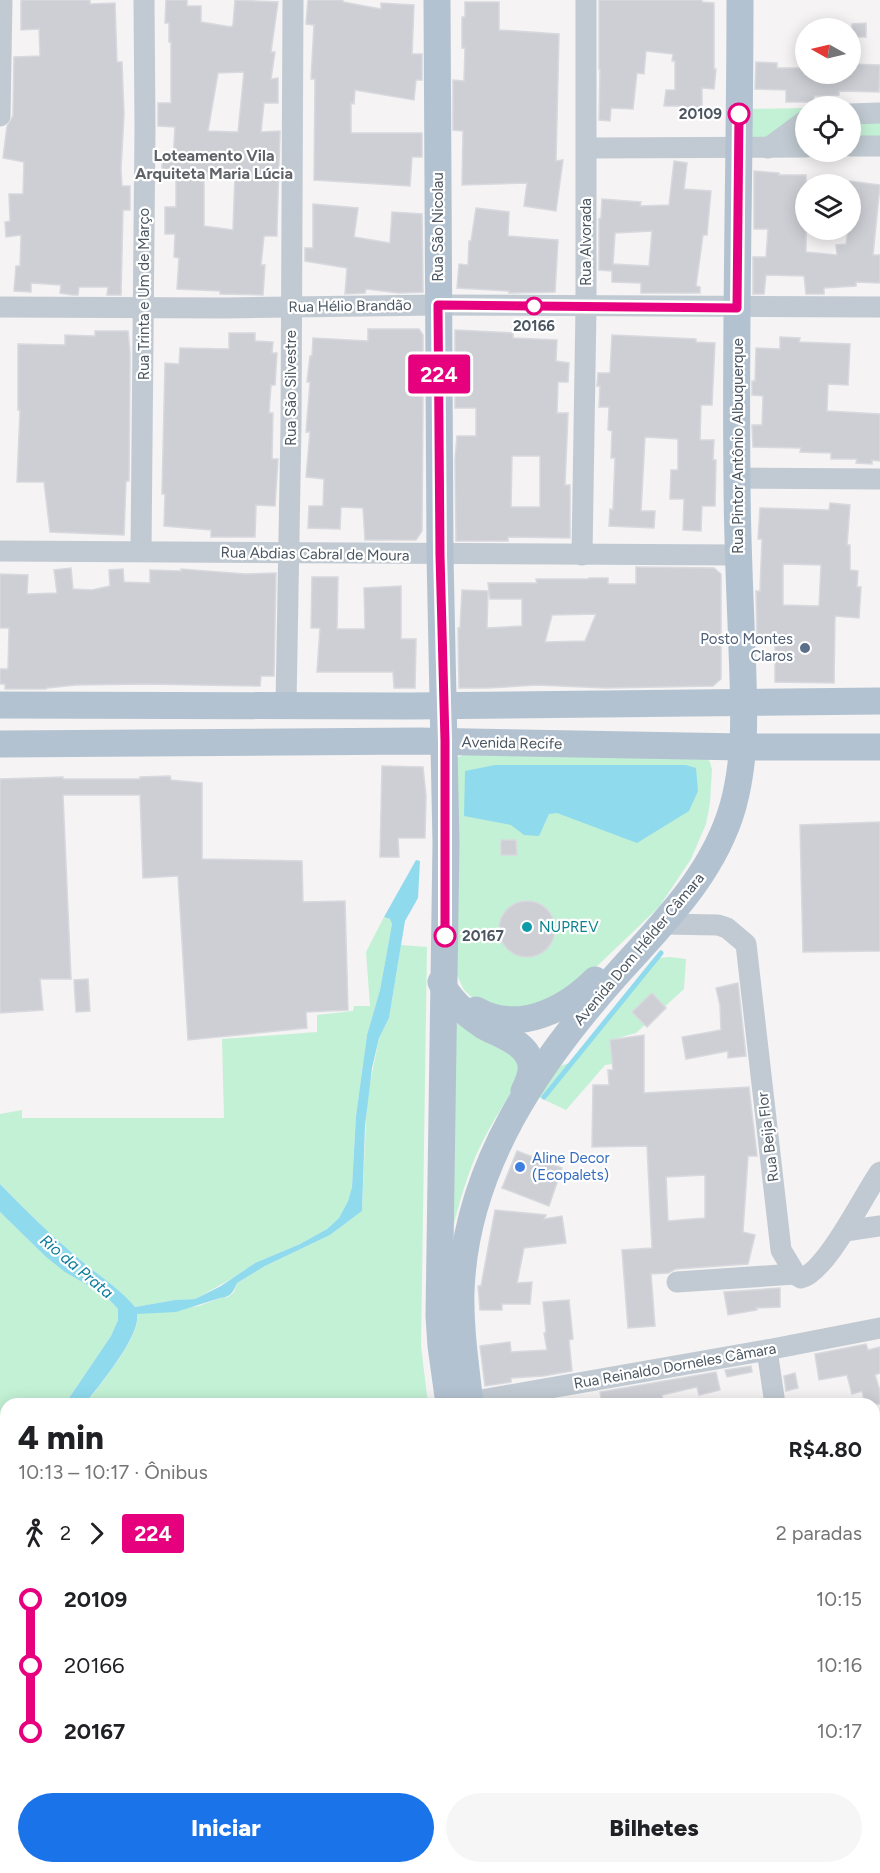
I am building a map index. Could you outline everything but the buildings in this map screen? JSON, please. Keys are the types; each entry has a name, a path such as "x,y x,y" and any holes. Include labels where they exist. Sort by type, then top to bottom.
{"main road":[{"name":"Rua São Nicolau","path":"436,705 440,555 437,0"},
{"name":"Rua Pintor Antônio Albuquerque","path":"740,0 737,478 744,703 743,747"},
{"path":"0,705 436,705 880,701"},
{"path":"436,705 445,982 440,1156 439,1316 441,1346 461,1398"},
{"name":"Avenida Recife","path":"0,744 437,742 880,747"},
{"name":"Avenida Dom Hélder Câmara","path":"463,1398 461,1313 463,1271 475,1203 487,1167 519,1105 586,1009 663,924 693,888 709,863 722,838 732,809 743,747"},
{"path":"445,982 471,1007 480,1012 504,1019 531,1018 550,1012 583,992 619,957 663,924"},
{"name":"Avenida Dom Hélder Câmara","path":"445,982 464,1012 522,1048 528,1055 531,1065 530,1077 519,1105"}],"street":[{"path":"0,116 2,0"},
{"name":"Rua Trinta e Um de Março","path":"141,551 144,0"},
{"name":"Rua São Silvestre","path":"286,704 293,0"},
{"name":"Rua Alvorada","path":"582,555 586,307 586,0"},
{"path":"861,114 880,113"},
{"path":"768,148 795,128"},
{"path":"861,147 880,146"},
{"path":"587,148 795,147"},
{"name":"Rua Hélio Brandão","path":"0,307 438,305 880,307"},
{"path":"737,478 880,479"},
{"name":"Rua Abdias Cabral de Moura","path":"0,551 738,555"},
{"name":"Rua Beija Flor","path":"663,924 718,925 728,928 746,944 781,1250 795,1274"},
{"path":"677,1282 795,1274 799,1278 808,1276 845,1231 880,1172"},
{"path":"845,1231 880,1226"},
{"name":"Rua Reinaldo Dorneles Câmara","path":"492,1398 880,1328"},
{"path":"767,1350 774,1398"}],"green space":[{"path":"795,108 795,119 758,146 743,145 744,109"},
{"path":"861,120 880,120 880,144 861,144"},
{"path":"465,754 706,757 712,769 706,824 691,859 659,907 572,990 529,1013 478,1003 464,990 456,973 454,759"},
{"path":"384,917 390,919 392,924 380,990 367,1035 356,1116 352,1187 339,1218 327,1229 300,1244 255,1263 195,1299 135,1307 58,1240 0,1184 0,1114 22,1110 22,1118 224,1118 222,1039 317,1032 317,1015 353,1011 354,1006 370,1006 366,952"},
{"path":"401,945 427,947 421,1346 427,1398 90,1398 126,1347 137,1323 137,1314 199,1306 228,1297 234,1292 237,1283 265,1266 330,1235 362,1211 367,1099 379,1038 389,1018"},
{"path":"669,957 686,959 684,989 636,1033 610,1040 612,1064 605,1065 566,1110 534,1095 552,1069 569,1063 653,959"},
{"path":"448,1005 500,1039 525,1072 489,1129 477,1153 460,1201 444,1264"},
{"path":"0,1212 45,1256 105,1295 118,1309 118,1320 111,1336 69,1398 0,1398"}],"water":[{"path":"495,765 686,765 696,768 698,791 689,811 637,843 557,813 549,814 539,836 524,835 511,825 464,816 465,771"},
{"name":"Rio da Prata","path":"416,860 420,861 418,898 405,921 389,1018 379,1038 372,1068 365,1126 362,1211 330,1235 265,1266 237,1283 227,1296 176,1312 137,1314 133,1335 90,1398 69,1398 111,1336 118,1320 118,1309 105,1295 65,1272 45,1256 0,1212 0,1184 58,1240 135,1307 195,1299 221,1286 255,1263 300,1244 327,1229 339,1218 352,1187 356,1116 367,1035 380,990 392,924 390,919 384,917"}],"waterway":[{"path":"544,1097 661,953"}],"bus line":[{"name":"224","path":"445,936 445,741 440,555 438,305 737,308 739,114"}],"place":[{"name":"20109","path":"739,114"},
{"name":"20166","path":"534,306"},
{"name":"Posto Montes Claros","path":"805,648"},
{"name":"NUPREV","path":"527,927"},
{"name":"20167","path":"445,936"},
{"name":"Aline Decor (Ecopalets)","path":"520,1167"}],"district":[{"name":"Loteamento Vila Arquiteta Maria Lúcia","path":"214,164"}]}
